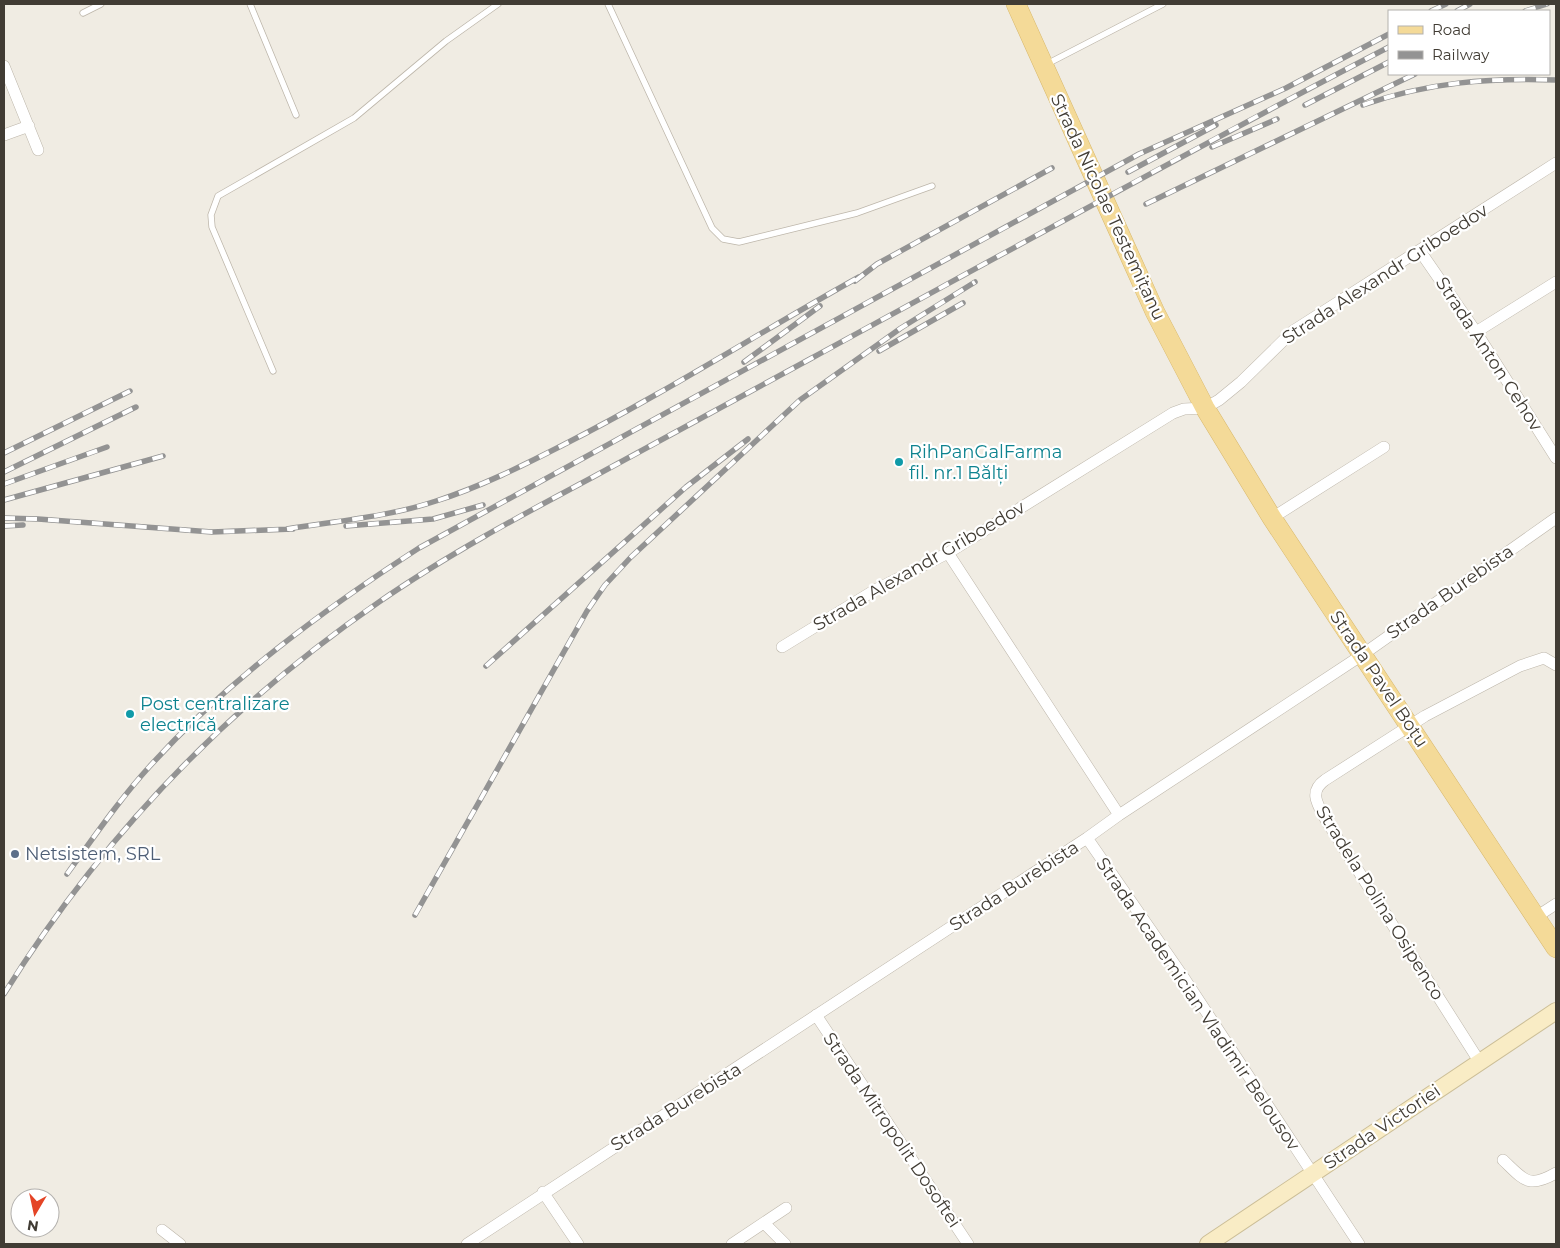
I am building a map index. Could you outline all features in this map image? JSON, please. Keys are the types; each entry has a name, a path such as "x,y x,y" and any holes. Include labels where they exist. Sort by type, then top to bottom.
{"main road":[{"name":"Strada Nicolae Testemițanu","path":"1016,4 1155,312 1205,408"},
{"name":"Strada Pavel Boțu","path":"1205,408 1272,518 1556,948"}],"street":[{"path":"4,66 30,126 38,150"},
{"path":"4,134 30,126"},
{"name":"Strada Alexandr Griboedov","path":"782,647 875,590 948,553 1173,413 1184,409 1205,408 1241,382 1293,331 1420,252 1556,163"},
{"name":"Strada Anton Cehov","path":"1420,252 1476,332 1556,458"},
{"path":"1476,332 1556,282"},
{"path":"1272,518 1384,446"},
{"name":"Strada Burebista","path":"467,1244 543,1192 750,1060 1362,655 1556,518"},
{"path":"948,553 1119,815"},
{"name":"Stradela Polina Osipenco","path":"1479,1061 1379,907 1326,820 1315,797 1318,785 1410,725 1520,666 1544,658 1556,665"},
{"name":"Strada Academician Vladimir Belousov","path":"1087,838 1186,981 1359,1244"},
{"path":"1536,917 1556,904"},
{"name":"Strada Victoriei","path":"1208,1244 1556,1011"},
{"name":"Strada Mitropolit Dosoftei","path":"816,1015 968,1244"},
{"path":"1503,1160 1528,1182 1538,1182 1556,1173"},
{"path":"543,1192 578,1244"},
{"path":"732,1244 786,1208"},
{"path":"764,1223 785,1244"},
{"path":"162,1230 180,1244"}],"lane":[{"path":"83,13 100,4"},
{"path":"250,4 296,115"},
{"path":"273,371 212,227 211,215 218,196 354,118 446,41 498,4"},
{"path":"608,4 712,228 723,239 739,242 811,224 857,212 932,186"},
{"path":"1044,66 1163,4"}],"railway":[{"path":"1433,10 1446,4"},
{"path":"1459,10 1470,4"},
{"path":"1528,10 1547,4"},
{"path":"67,874 107,819 150,766 211,705 277,648 347,596 419,548 1139,154 1286,88 1388,35"},
{"path":"4,994 82,882 125,829 171,778 270,685 379,602 457,552 511,521 1171,162 1388,48"},
{"path":"1305,105 1388,63"},
{"path":"1146,204 1413,75"},
{"path":"1363,105 1411,91 1458,83 1506,80 1556,80"},
{"path":"1212,147 1277,119"},
{"path":"1128,172 1216,125"},
{"path":"855,281 877,264 1052,168"},
{"path":"287,529 399,511 436,501 485,483 601,425 859,277"},
{"path":"415,915 587,611 605,585 631,557 800,400 901,328 975,282"},
{"path":"879,351 963,303"},
{"path":"744,362 820,306"},
{"path":"4,453 130,391"},
{"path":"4,472 136,407"},
{"path":"486,666 686,487 748,439"},
{"path":"4,484 107,447"},
{"path":"4,500 163,456"},
{"path":"346,526 433,519 483,505"},
{"path":"4,518 212,532 293,529"},
{"path":"4,526 23,525"}],"place":[{"name":"RihPanGalFarma fil. nr.1 Bălți","path":"899,462"},
{"name":"Post centralizare electrică","path":"130,714"},
{"name":"Netsistem, SRL","path":"15,854"}]}
